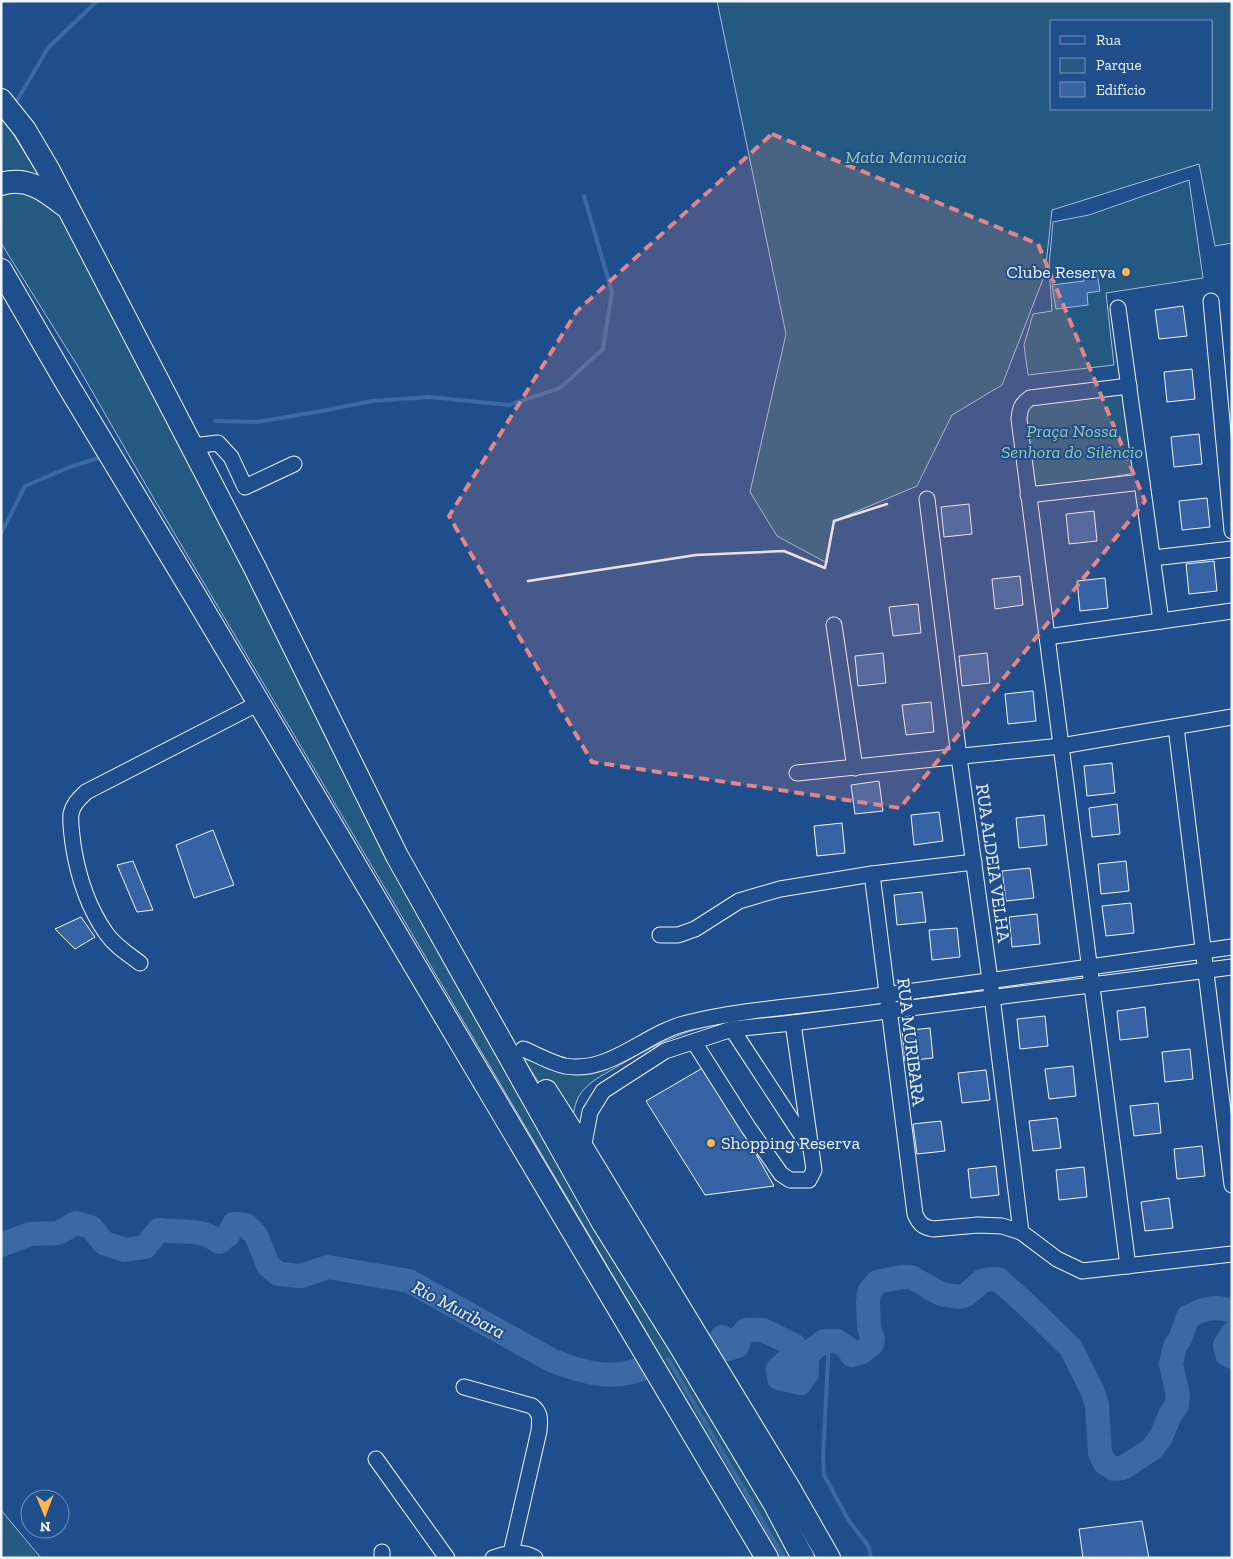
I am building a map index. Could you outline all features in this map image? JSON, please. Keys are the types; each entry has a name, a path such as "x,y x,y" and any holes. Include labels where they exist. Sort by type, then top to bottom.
{"highway":[{"path":"1,100 25,130 69,208 255,568 397,856 603,1223 680,1346 803,1558"},
{"path":"1,184 20,181 36,185 69,208"},
{"path":"2,271 66,382 767,1558"},
{"path":"397,856 423,882 442,909 554,1106 582,1148 789,1488 828,1558"}],"street":[{"path":"1211,301 1232,531"},
{"path":"1118,308 1161,621"},
{"path":"1128,1266 1019,420 1020,409 1023,403 1030,398 1129,386"},
{"path":"192,446 218,443 231,457 245,488 294,464"},
{"path":"1028,495 1142,482"},
{"name":"RUA ALDEIA VELHA","path":"926,499 990,980 1021,1232"},
{"path":"1152,558 1232,549"},
{"path":"1046,637 1232,610"},
{"path":"834,625 855,768"},
{"path":"140,963 123,951 107,934 83,892 76,868 72,831 71,814 76,802 86,792 259,704"},
{"path":"797,773 959,758 1061,746 1232,717"},
{"path":"1176,727 1232,1186"},
{"path":"660,934 678,935 695,929 738,901 780,889 872,874 974,862"},
{"name":"RUA MURIBARA","path":"872,874 915,1214 919,1224 933,1230 1002,1226 1021,1232"},
{"path":"523,1049 563,1066 584,1068 606,1062 677,1026 708,1018 1232,946"},
{"path":"582,1148 590,1112 603,1091 665,1051 732,1029 1232,967"},
{"path":"767,1009 771,1025"},
{"path":"694,1042 748,1127 781,1174 790,1180 809,1180 814,1170 792,1023"},
{"path":"732,1029 810,1148"},
{"path":"1021,1232 1057,1259 1075,1269 1090,1271 1232,1254"},
{"path":"464,1387 532,1406 538,1411 540,1416 539,1431 526,1494 511,1553"},
{"path":"376,1459 447,1558"},
{"path":"493,1558 511,1553 531,1555 535,1558"}],"highlighted area":[{"path":"772,134 1038,244 1145,501 900,808 592,762 449,516 577,311"}],"green space":[{"name":"Mata Mamucaia","path":"717,1 1232,1 1232,243 1215,246 1199,164 1052,210 1045,274 1002,385 952,415 917,486 834,521 827,563 777,536 750,492 786,334"},
{"path":"1,114 39,176 24,171 1,175"},
{"name":"Clube Reserva","path":"1189,180 1203,278 1106,293 1114,365 1028,375 1024,345 1033,314 1052,311 1049,266 1053,222 1089,215"},
{"path":"20,186 61,215 207,489 796,1558 779,1558 154,499 77,365 1,243 1,189"},
{"name":"Praça Nossa Senhora do Silêncio","path":"1119,392 1125,397 1133,471 1130,474 1038,488 1034,484 1022,418 1032,405"},
{"path":"716,1023 689,1031 664,1042 595,1080 579,1096 569,1129 521,1055 548,1069 571,1073 659,1037"},
{"path":"1,1510 20,1533 20,1539 25,1539 41,1558 1,1558"}],"shaded area":[{"path":"1097,274 1100,291 1087,293 1088,305 1056,309 1052,285 1084,281 1083,276"}],"building":[{"path":"1183,306 1187,336 1159,339 1155,310"},
{"path":"1192,369 1195,399 1167,402 1164,372"},
{"path":"1199,434 1202,464 1174,467 1171,437"},
{"path":"1207,498 1210,527 1182,530 1179,501"},
{"path":"969,504 972,534 944,537 941,507"},
{"path":"1094,511 1097,541 1069,544 1066,514"},
{"path":"1214,561 1217,591 1189,594 1186,564"},
{"path":"1020,576 1023,605 995,609 992,579"},
{"path":"1105,578 1108,608 1080,611 1077,581"},
{"path":"918,604 921,633 893,636 889,607"},
{"path":"883,653 886,683 858,686 855,656"},
{"path":"987,653 990,683 962,686 959,656"},
{"path":"1033,691 1036,721 1008,724 1005,694"},
{"path":"931,702 934,732 906,735 902,705"},
{"path":"1112,763 1115,793 1087,796 1084,766"},
{"path":"879,781 883,811 855,814 851,785"},
{"path":"1117,804 1120,834 1092,837 1089,808"},
{"path":"939,812 943,841 914,845 911,815"},
{"path":"1044,815 1047,845 1019,848 1016,818"},
{"path":"842,823 845,853 817,856 814,826"},
{"path":"213,830 234,885 194,898 176,845"},
{"path":"133,861 153,910 137,912 117,865"},
{"path":"1126,861 1129,891 1101,894 1098,864"},
{"path":"1030,868 1034,898 1006,901 1002,871"},
{"path":"922,892 926,922 897,925 894,895"},
{"path":"1131,903 1134,933 1106,936 1102,906"},
{"path":"1037,914 1040,944 1012,947 1009,917"},
{"path":"81,917 95,937 75,949 55,929"},
{"path":"957,928 960,957 932,960 929,930"},
{"path":"1145,1007 1148,1037 1120,1040 1117,1011"},
{"path":"1045,1016 1048,1046 1020,1049 1017,1019"},
{"path":"930,1028 933,1058 905,1061 902,1031"},
{"path":"1190,1049 1193,1079 1165,1082 1162,1052"},
{"name":"Shopping Reserva","path":"706,1066 774,1186 705,1195 646,1101"},
{"path":"1073,1066 1076,1096 1049,1099 1045,1069"},
{"path":"986,1070 990,1100 962,1103 958,1073"},
{"path":"1158,1103 1161,1133 1134,1136 1130,1106"},
{"path":"1057,1118 1061,1148 1033,1151 1029,1121"},
{"path":"941,1121 945,1151 917,1154 913,1124"},
{"path":"1202,1146 1205,1176 1177,1179 1174,1149"},
{"path":"996,1166 999,1195 971,1198 968,1169"},
{"path":"1084,1167 1087,1197 1059,1200 1056,1170"},
{"path":"1169,1198 1173,1228 1145,1231 1141,1202"},
{"path":"1142,1521 1149,1558 1083,1558 1079,1529"}],"waterway":[{"path":"15,104 48,48 97,1"},
{"path":"215,421 257,422 372,401 429,397 509,405 560,388 603,349 612,292 584,196"},
{"path":"1,534 25,486 70,467 98,458"},
{"name":"Rio Muribara","path":"1,1245 30,1234 58,1233 76,1223 91,1227 104,1243 125,1250 145,1247 159,1230 198,1233 219,1242 228,1235 234,1224 246,1225 256,1235 268,1265 278,1274 301,1276 328,1267 409,1281 551,1360 596,1374 630,1373 641,1369"},
{"name":"Rio Muribara","path":"722,1337 728,1349 737,1346 746,1330 763,1330 794,1345 798,1351 778,1369 779,1378 800,1383 807,1373 807,1358 812,1350 824,1341 837,1341 848,1348 852,1355 862,1352 872,1344 868,1302 869,1292 877,1282 911,1277 941,1294 959,1297 966,1295 982,1281 998,1279 1071,1348 1092,1390 1097,1405 1100,1453 1105,1463 1114,1469 1123,1468 1152,1449 1161,1437 1170,1415 1177,1405 1178,1395 1171,1364 1175,1346 1180,1339 1188,1317 1209,1309 1220,1308 1232,1311"},
{"name":"Rio Muribara","path":"1232,1334 1225,1345 1227,1354 1232,1357"},
{"path":"829,1341 823,1456 824,1475 849,1521 869,1547 871,1558"},
{"path":"668,1359 784,1558"}],"wall":[{"path":"528,581 696,555 784,551 825,568 834,521 887,504"}],"place":[{"name":"Clube Reserva","path":"1126,272"},
{"name":"Shopping Reserva","path":"711,1143"}]}
